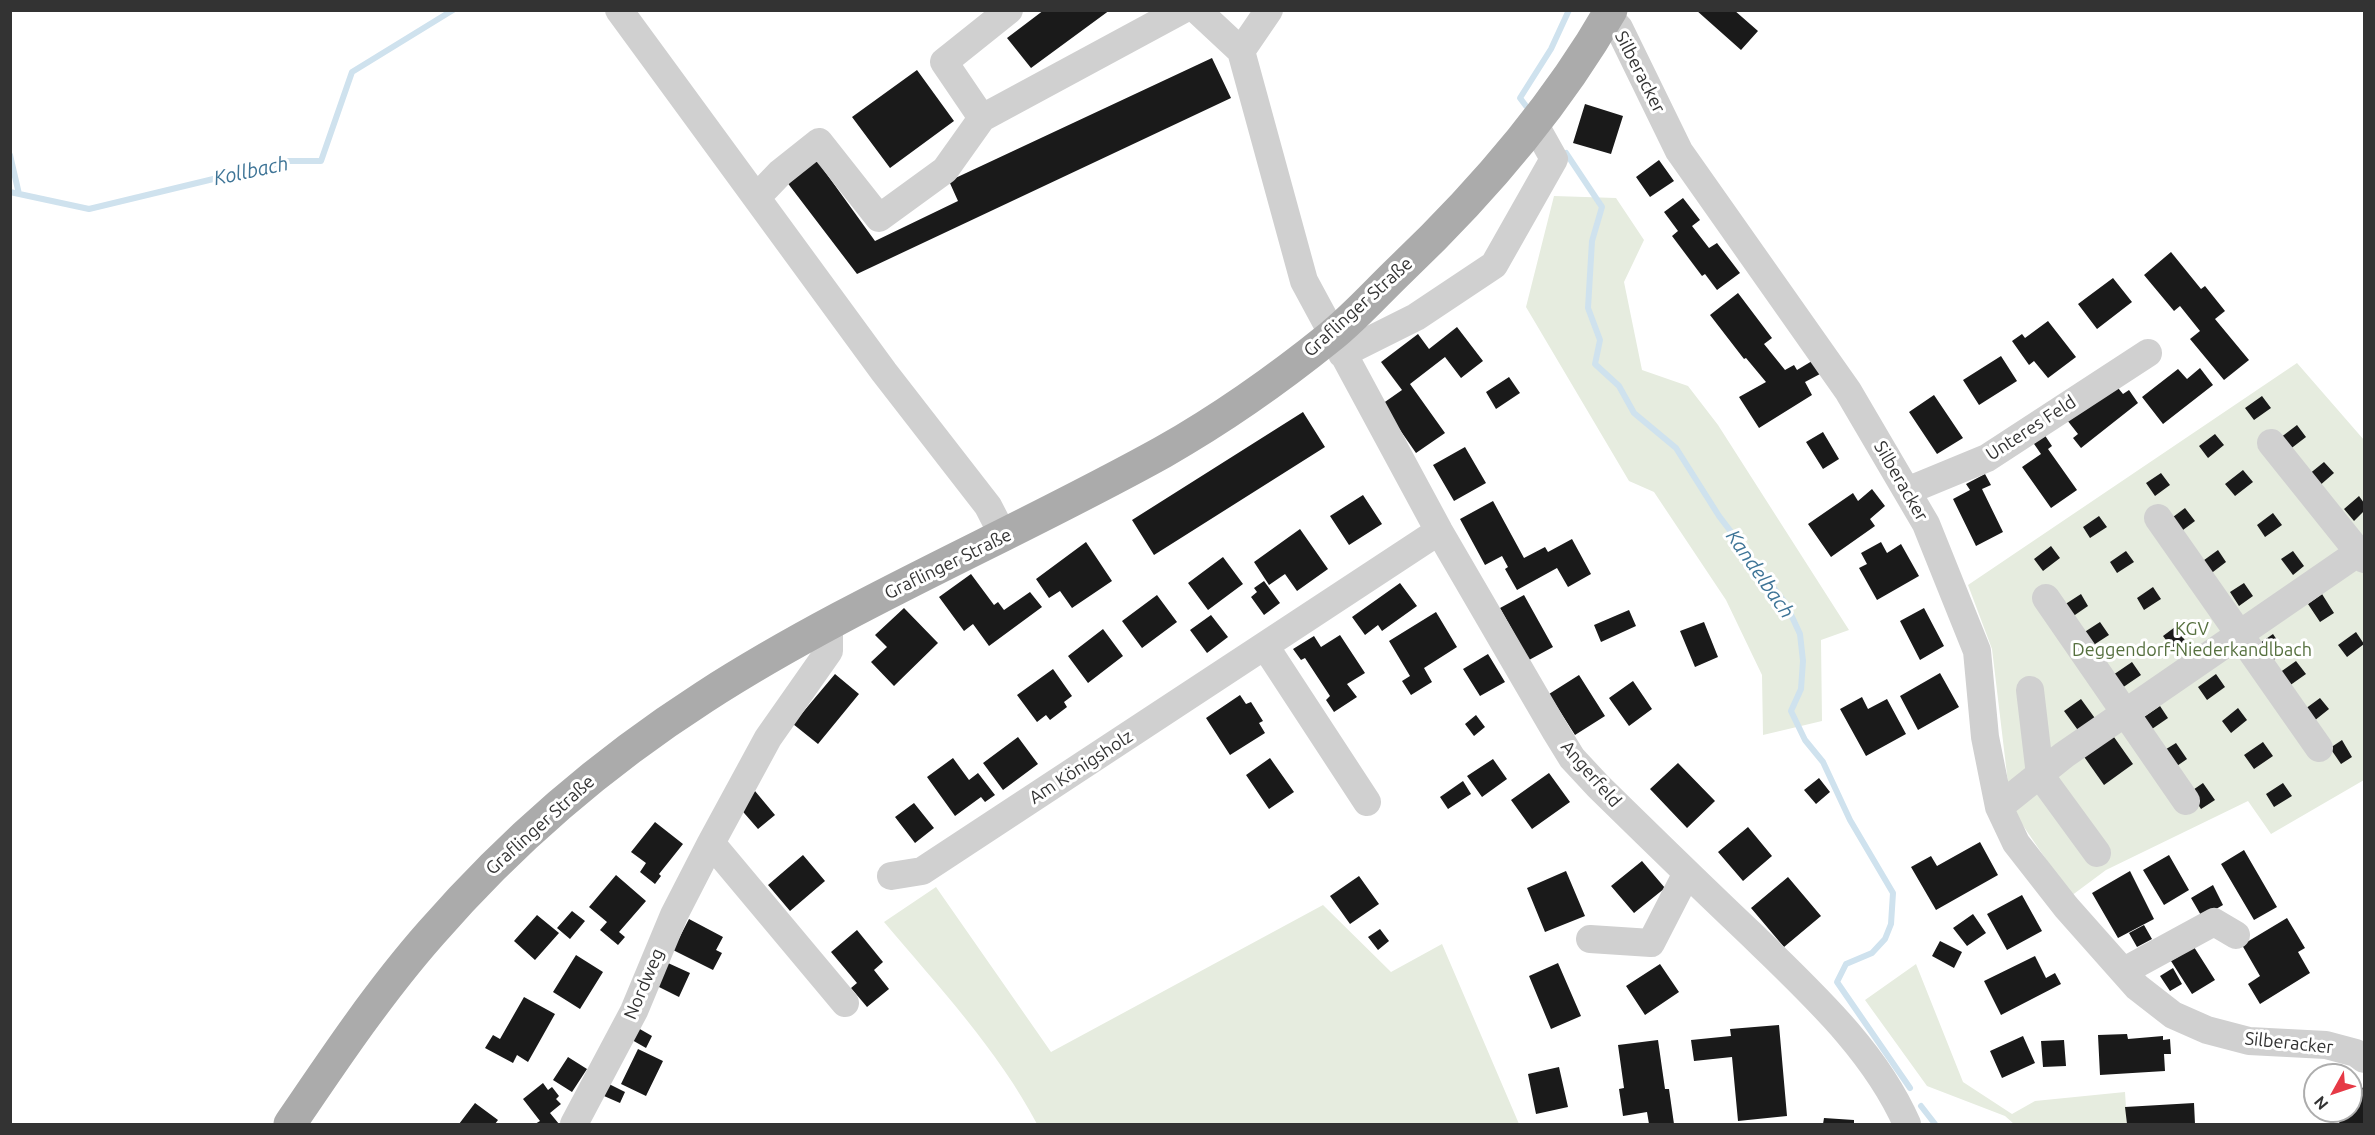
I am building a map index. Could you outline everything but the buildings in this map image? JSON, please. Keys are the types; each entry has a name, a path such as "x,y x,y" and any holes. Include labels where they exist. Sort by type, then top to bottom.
{"main road":[{"name":"Graflinger Straße","path":"290,1125 332,1062 429,934 483,876 601,769 706,695 828,624 1004,537 1167,450 1338,344 1455,217 1535,125 1609,13"}],"street":[{"path":"619,10 884,372 988,506 1004,537"},
{"path":"982,118 944,62 1009,10"},
{"path":"757,197 780,173 819,142 879,218 945,170 982,118 1182,10"},
{"path":"1197,10 1241,51 1269,10"},
{"name":"Silberacker","path":"1609,13 1619,28 1679,151 1848,391 1926,524 1977,651 1985,737 1999,807 2016,843 2066,907 2137,987 2173,1015 2207,1030 2248,1041 2326,1045 2356,1053 2364,1059"},
{"name":"Angerfeld","path":"1241,51 1304,281 1439,531 1572,758 1815,997 1863,1051 1897,1100 1907,1125"},
{"path":"1338,344 1416,317 1494,266 1554,159 1535,125"},
{"name":"Unteres Feld","path":"1907,491 1986,458 2148,353"},
{"path":"1999,807 2064,755 2362,555 2271,444"},
{"path":"2158,518 2319,748"},
{"name":"Am Königsholz","path":"891,876 922,871 1439,531"},
{"path":"2046,598 2186,801"},
{"name":"Nordweg","path":"574,1125 634,1011 674,915 711,843 768,738 829,651 828,624"},
{"path":"1266,646 1367,802"},
{"path":"2030,690 2040,775 2097,853"},
{"path":"711,843 845,1003"},
{"path":"1590,939 1651,943 1687,873"},
{"path":"2124,971 2214,922 2236,935"}],"green space":[{"path":"1554,196 1616,198 1644,240 1624,282 1642,370 1688,386 1718,425 1849,630 1821,640 1822,721 1763,735 1762,675 1726,600 1654,492 1629,481 1526,307"},
{"name":"KGV Deggendorf-Niederkandlbach","path":"2297,363 2364,440 2364,780 2271,834 2248,801 2106,870 2071,896 2011,808 1992,649 1968,585"},
{"path":"936,887 1051,1052 1323,905 1391,972 1442,944 1519,1124 1037,1124 986,1044 884,922"},
{"path":"1916,964 1963,1082 2012,1114 2035,1101 2125,1092 2127,1124 2014,1124 2005,1116 1927,1086 1865,1000"}],"waterway":[{"name":"Kollbach","path":"10,192 89,209 288,161 321,161 352,72 453,10"},
{"name":"Kandelbach","path":"1526,106 1520,98 1551,49 1569,10"},
{"name":"Kandelbach","path":"1566,153 1602,207 1592,241 1588,308 1600,340 1595,364 1619,386 1634,413 1676,448 1719,516 1786,604 1800,634 1803,661 1801,689 1791,711 1805,740 1823,762 1850,820 1893,893 1891,924 1885,939 1872,953 1846,964 1837,982 1910,1088"},
{"path":"10,155 19,194"},
{"name":"Kandelbach","path":"1921,1106 1935,1124"}]}
